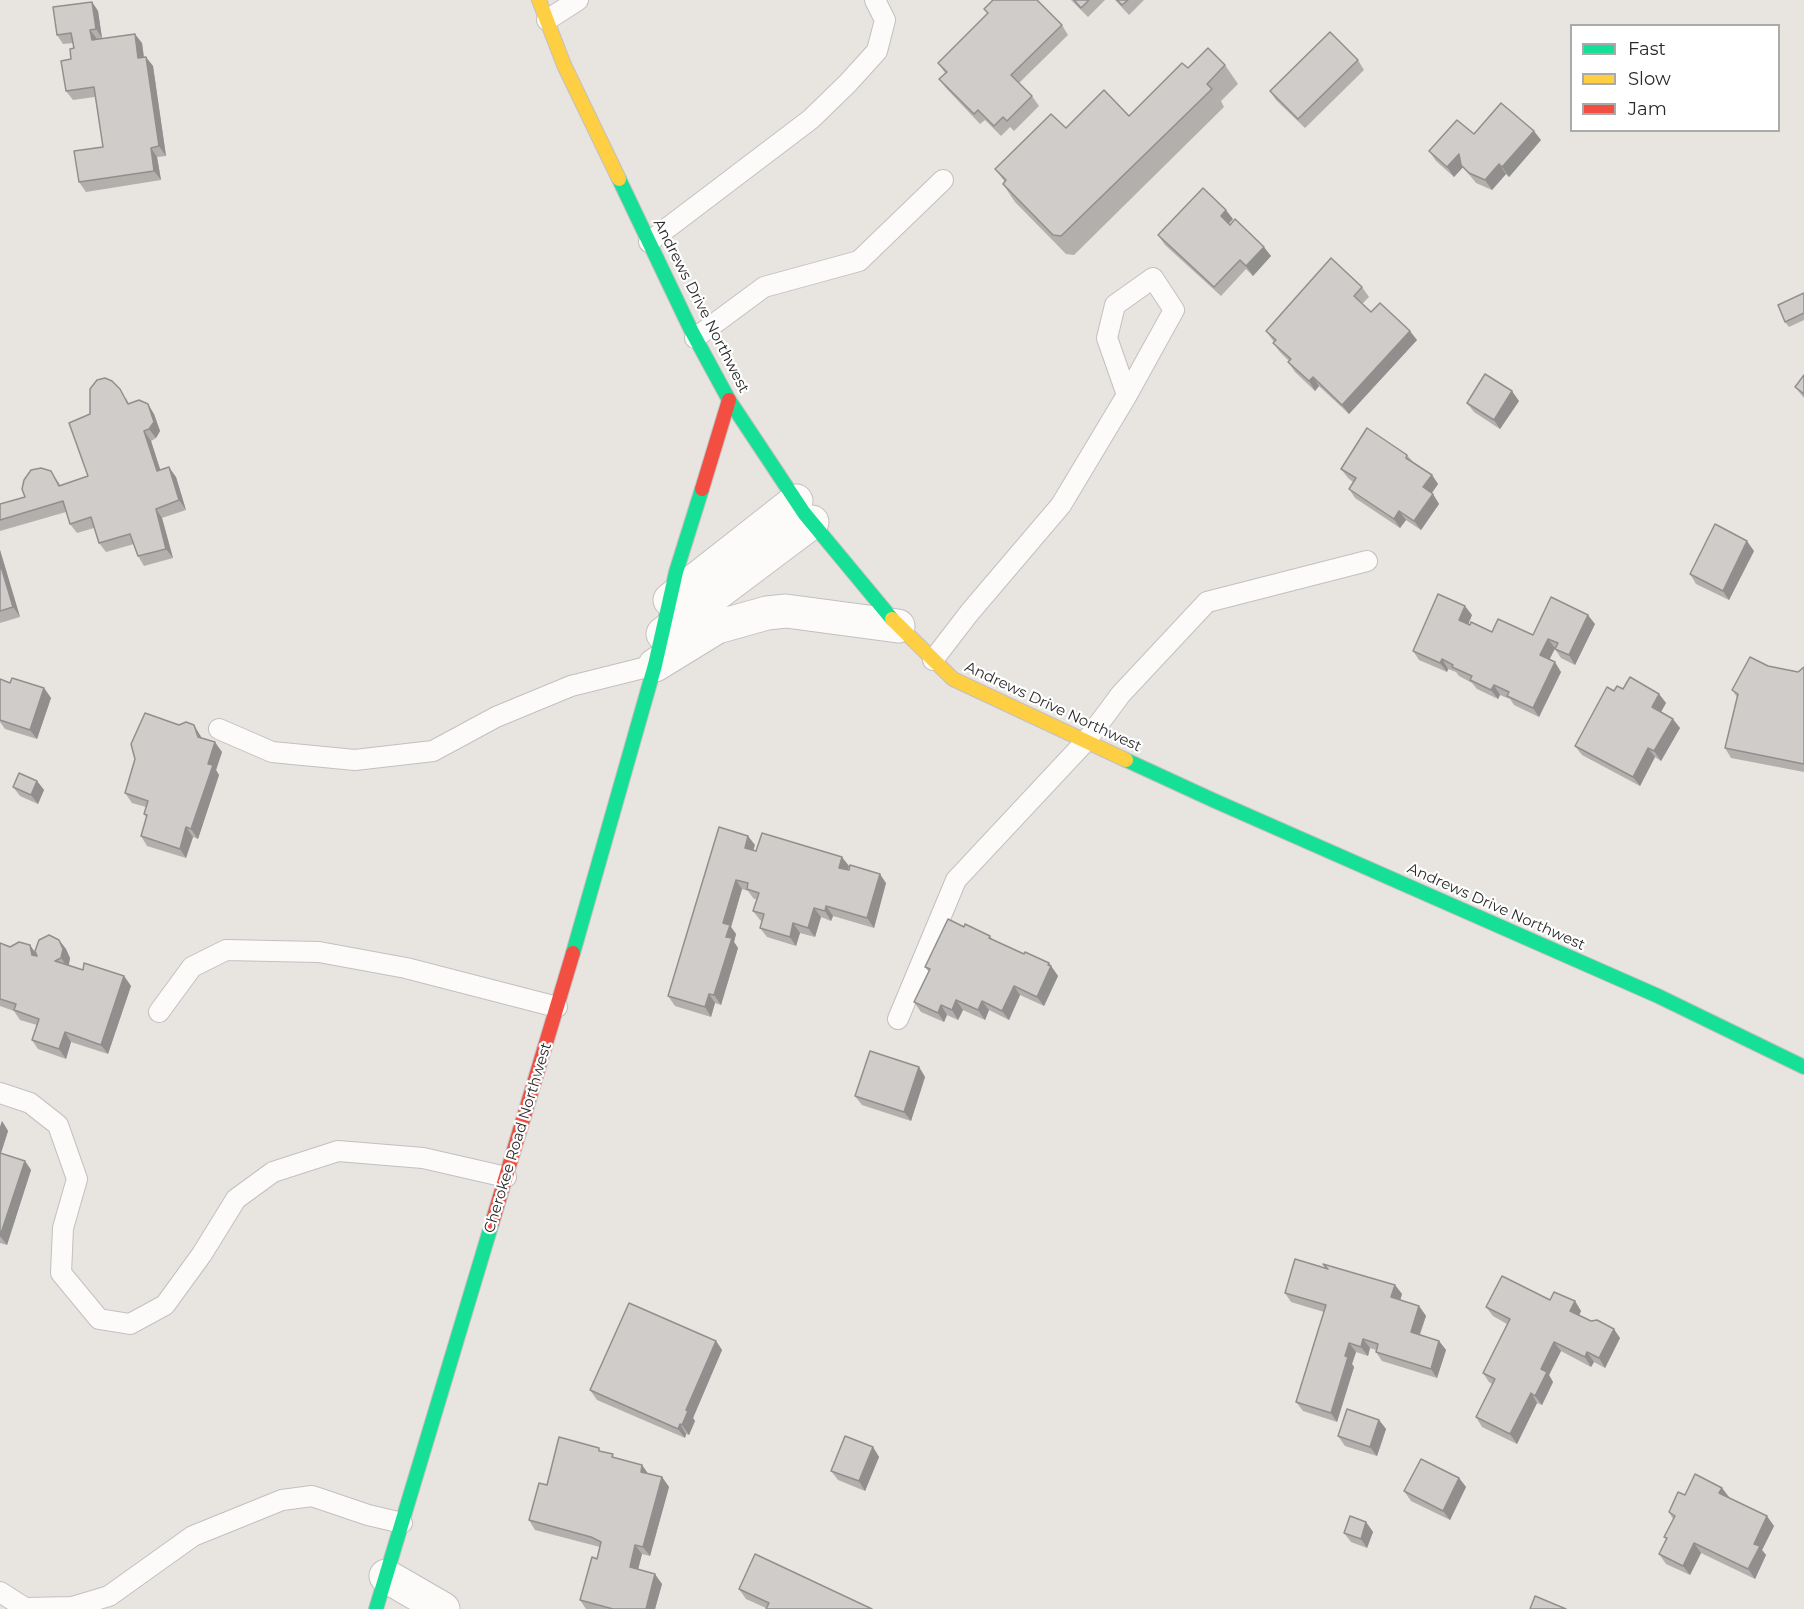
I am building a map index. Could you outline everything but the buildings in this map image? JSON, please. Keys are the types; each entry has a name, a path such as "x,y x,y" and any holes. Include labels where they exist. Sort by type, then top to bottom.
{"street":[{"name":"Andrews Drive Northwest","path":"539,0 564,65 695,338 729,400 804,512 898,626 953,679 1215,801 1658,996 1804,1067"},
{"name":"Cherokee Road Northwest","path":"376,1609 557,1008 655,665 676,572 729,400"},
{"path":"670,600 804,512"},
{"path":"663,634 804,512"},
{"path":"655,665 717,627 767,613 786,611 898,626"},
{"path":"386,1576 443,1609"}],"lane":[{"path":"547,20 579,0"},
{"path":"649,242 811,119 877,51 885,20 874,0"},
{"path":"695,338 764,287 860,261 943,180"},
{"path":"933,660 970,612 1061,506 1127,395 1174,310 1153,278 1115,305 1107,338 1127,395"},
{"path":"898,1019 956,880 1086,741 1121,693 1207,602 1367,561"},
{"path":"219,729 272,752 354,760 433,751 496,717 572,686 655,665"},
{"path":"159,1012 192,967 226,950 319,952 406,969 557,1008"},
{"path":"0,1093 30,1103 58,1125 78,1179 63,1228 61,1273 99,1319 130,1324 165,1305 202,1254 236,1199 273,1172 338,1151 423,1158 506,1177"},
{"path":"0,1592 25,1608 72,1607 109,1596 193,1536 282,1500 312,1496 368,1515 402,1523"}],"traffic: fast":[{"path":"619,179 691,330 729,400 804,513 892,619"},
{"path":"573,953 655,665 676,572 702,489"},
{"path":"1126,760 1658,996 1804,1067"},
{"path":"376,1609 492,1223"}],"traffic: slow":[{"path":"539,0 564,65 619,179"},
{"path":"892,619 953,679 1126,760"}],"traffic: jam":[{"path":"702,489 729,400"},
{"path":"492,1223 573,953"}]}
